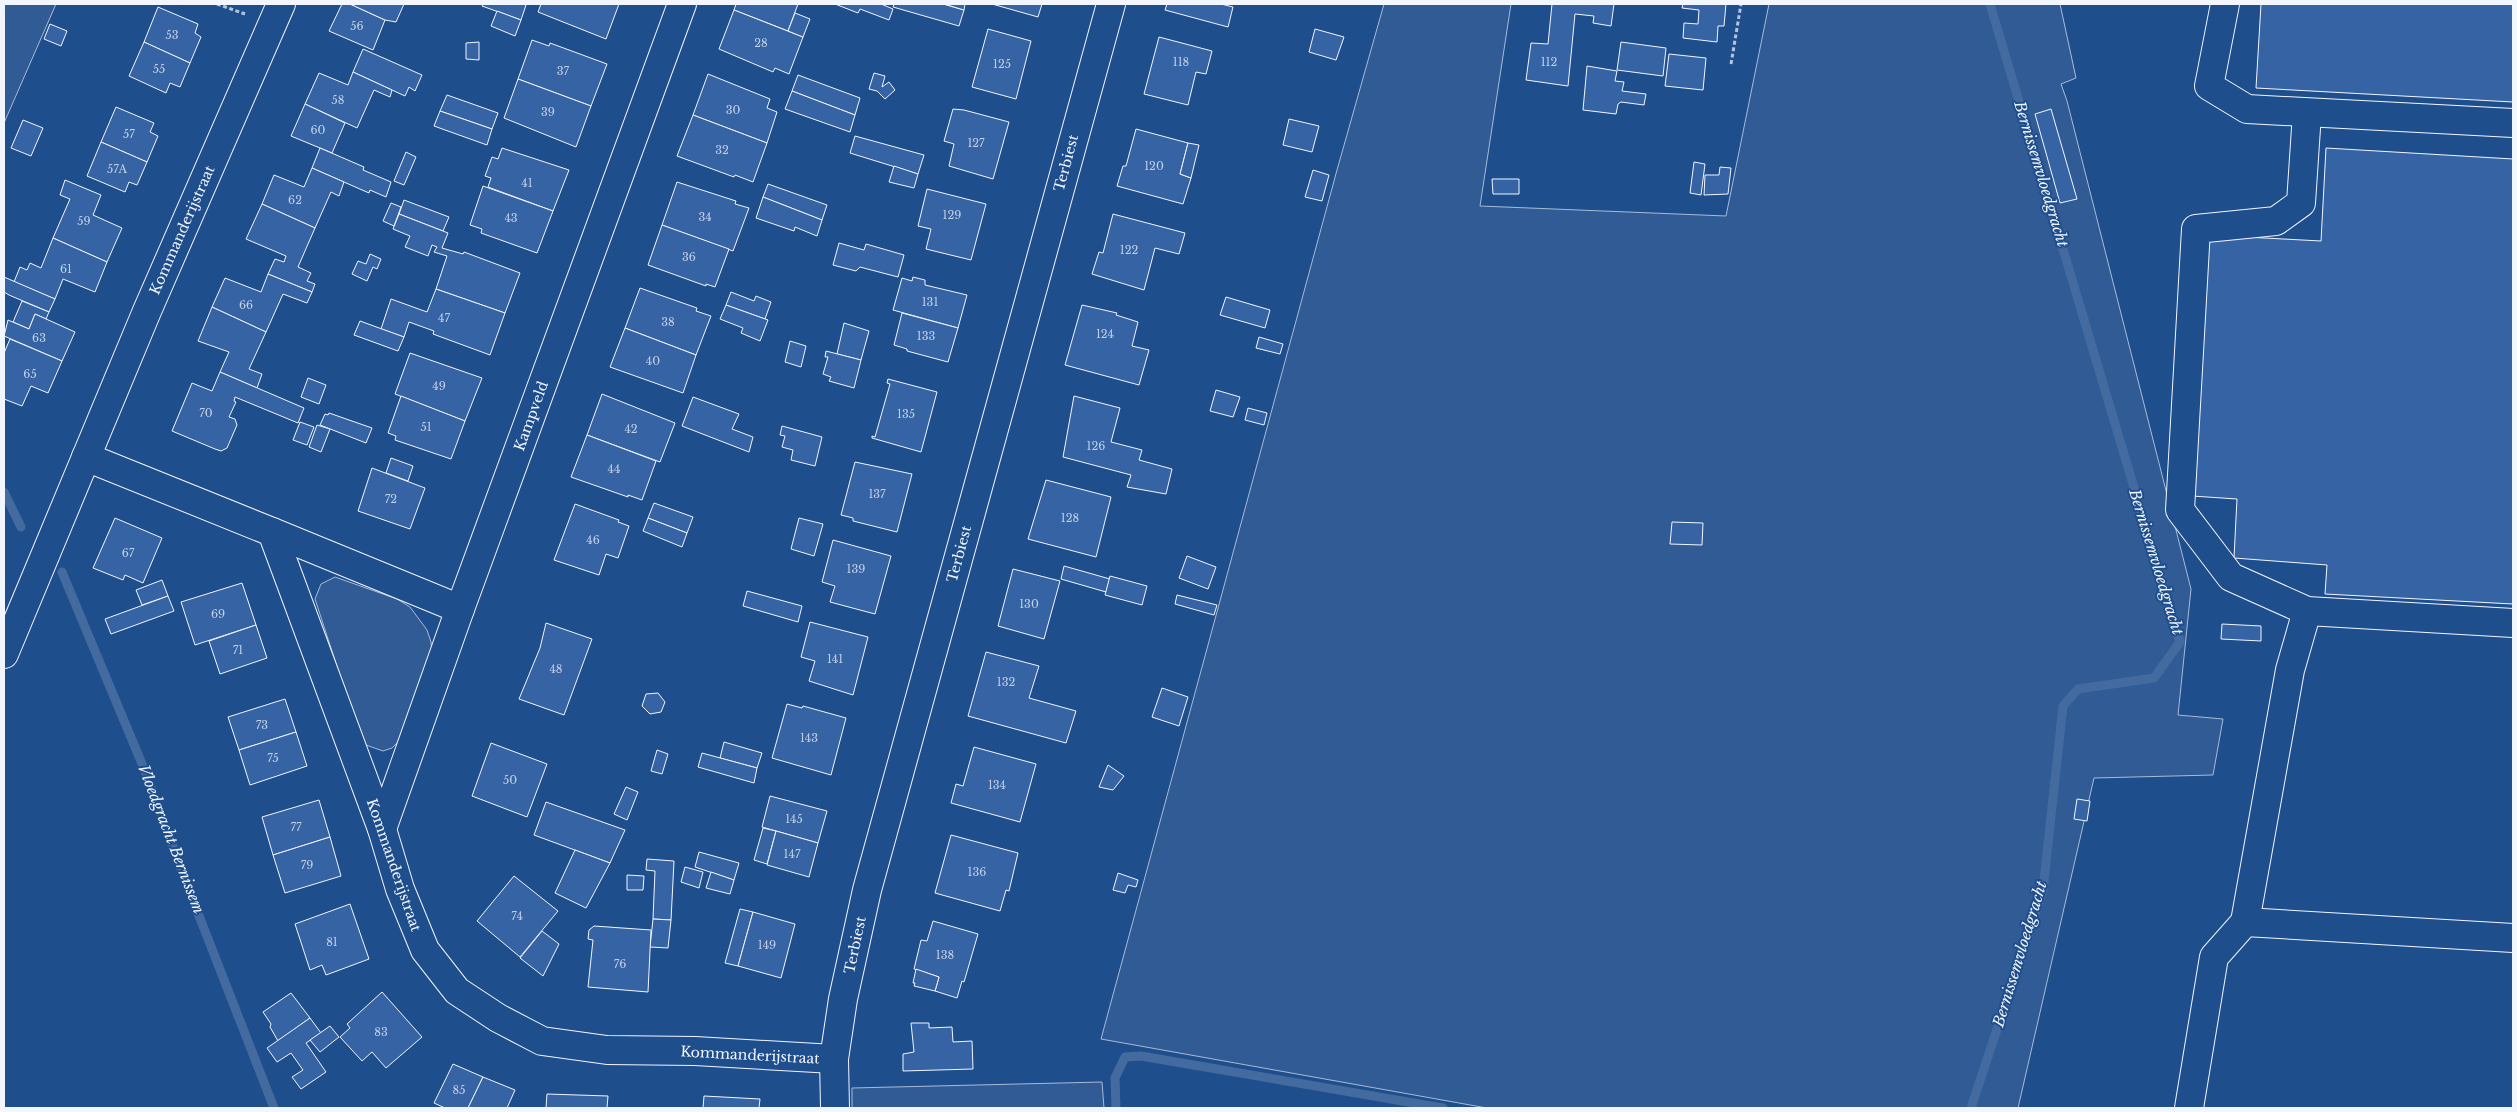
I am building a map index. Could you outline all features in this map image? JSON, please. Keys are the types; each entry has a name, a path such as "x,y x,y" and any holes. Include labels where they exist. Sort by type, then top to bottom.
{"street":[{"name":"Kommanderijstraat","path":"4,654 86,457 281,4"},
{"name":"Kampveld","path":"382,829 460,609 682,4"},
{"name":"Terbiest","path":"835,1108 834,1059 843,999 867,890 1110,4"},
{"path":"2225,4 2209,86 2247,109 2513,123"},
{"path":"2308,113 2301,203 2276,221 2196,229 2180,510 2231,577 2306,611 2513,623"},
{"path":"86,457 460,609"},
{"name":"Kommanderijstraat","path":"272,532 382,829 400,889 425,950 457,991 498,1018 542,1041 607,1050 694,1051 834,1059"},
{"path":"2189,1108 2214,956 2245,922 2290,670 2306,611"},
{"path":"2245,922 2513,938"}],"path":[{"path":"1731,64 1741,4"}],"shaded area":[{"path":"4,4 56,4 4,123"},
{"path":"1384,4 1511,4 1480,206 1726,216 1769,4 2060,4 2076,78 2061,84 2067,101 2191,589 2178,715 2223,719 2213,775 2094,778 2018,1108 1487,1108 1101,1039 1337,170"},
{"path":"335,577 397,599 410,607 427,630 431,642 432,652 399,741 392,748 383,751 366,745 360,737 315,599 321,584"},
{"path":"1102,1082 1104,1108 852,1108 852,1088"}],"building":[{"path":"342,4 350,4 385,20 373,50 329,31"},
{"path":"350,4 404,4 396,22 385,20"},
{"path":"483,4 526,5 521,20 482,6"},
{"path":"541,4 619,4 606,39 538,12"},
{"path":"736,4 798,4 788,31 734,10"},
{"path":"835,4 881,4 893,9 889,20 860,9 858,13"},
{"path":"894,4 943,4 964,10 959,26 893,7"},
{"path":"944,4 965,4 964,10"},
{"path":"992,4 1042,4 1038,17"},
{"path":"1167,4 1221,4 1233,7 1228,27 1165,10"},
{"path":"1552,4 1614,4 1611,26 1593,23 1594,16 1575,14 1568,86 1526,80 1531,43 1548,44"},
{"path":"1683,4 1726,4 1724,26 1718,26 1717,42 1683,38 1684,23 1698,24 1699,10 1682,8"},
{"path":"2261,4 2513,4 2513,102 2256,88"},
{"path":"158,7 198,24 195,33 201,37 190,63 144,42"},
{"path":"734,10 803,37 789,74 775,68 773,72 719,49"},
{"path":"497,11 521,20 515,36 491,26"},
{"path":"795,13 810,19 803,37 788,31"},
{"path":"50,24 67,31 61,46 44,39"},
{"path":"988,29 1031,41 1016,99 972,87"},
{"path":"1315,29 1344,37 1336,60 1309,52"},
{"path":"1159,37 1212,51 1206,74 1196,72 1188,105 1144,94"},
{"path":"532,40 549,46 550,43 607,64 591,106 518,79"},
{"path":"144,42 190,63 180,87 170,83 166,93 129,76"},
{"path":"479,42 479,60 466,59 466,43"},
{"path":"1621,42 1666,48 1663,76 1617,70"},
{"path":"363,49 422,75 415,91 409,87 405,96 353,72"},
{"path":"1669,54 1706,58 1703,90 1665,86"},
{"path":"1587,66 1617,71 1615,81 1624,82 1622,91 1646,94 1644,105 1621,102 1618,104 1616,114 1583,110"},
{"path":"353,72 392,90 390,97 374,90 357,128 305,104 319,73 348,85"},
{"path":"874,73 885,76 882,87 889,82 895,90 885,99 877,91 869,89"},
{"path":"708,74 770,99 767,108 777,112 767,143 693,115"},
{"path":"798,75 860,98 855,115 792,91"},
{"path":"518,79 591,106 576,147 504,118"},
{"path":"792,91 855,115 850,132 785,109"},
{"path":"447,95 498,113 492,129 440,111"},
{"path":"305,104 345,123 332,153 291,136"},
{"path":"116,107 154,123 150,132 158,136 147,162 101,142"},
{"path":"953,109 964,110 1009,122 993,179 949,166 954,144 944,141"},
{"path":"2051,109 2077,199 2060,203 2035,114"},
{"path":"440,111 492,129 487,145 434,126"},
{"path":"693,115 767,143 753,182 677,156"},
{"path":"1289,119 1319,126 1312,152 1283,145"},
{"path":"23,120 43,128 31,156 11,148"},
{"path":"1136,129 1188,143 1180,174 1191,178 1183,204 1117,186 1123,166 1126,166"},
{"path":"855,136 924,155 918,174 850,153"},
{"path":"101,142 147,162 137,185 129,182 125,192 87,176"},
{"path":"1188,143 1199,145 1191,178 1180,174"},
{"path":"320,148 364,167 363,170 391,182 386,197 370,190 369,193 312,168"},
{"path":"502,148 569,170 553,211 488,187 491,178 485,176 492,157 498,159"},
{"path":"2326,148 2513,159 2513,604 2325,594 2327,565 2234,558 2237,499 2192,496 2208,235 2321,241"},
{"path":"406,152 416,157 404,185 394,181"},
{"path":"1694,162 1705,164 1701,195 1690,193"},
{"path":"894,166 918,174 914,188 889,182"},
{"path":"1720,167 1731,168 1728,194 1704,195 1705,175 1719,175"},
{"path":"312,168 344,182 339,196 331,192 315,228 262,204 274,175 304,187"},
{"path":"1313,170 1329,175 1322,201 1305,197"},
{"path":"1492,179 1519,179 1519,194 1493,194"},
{"path":"65,180 101,195 93,215 122,228 107,262 53,238 70,199 60,195"},
{"path":"677,182 736,201 735,204 749,208 733,251 662,225"},
{"path":"768,184 827,205 822,220 763,197"},
{"path":"483,186 553,211 537,253 481,233 482,229 470,225"},
{"path":"927,189 986,204 971,260 926,249 931,229 918,226"},
{"path":"763,197 822,220 817,236 795,227 794,231 756,218"},
{"path":"404,200 449,217 443,231 399,214"},
{"path":"391,203 401,207 394,226 383,221"},
{"path":"262,204 315,228 298,267 311,273 307,281 315,284 312,292 268,274 275,259 284,262 286,256 246,239"},
{"path":"399,214 448,233 442,248 463,254 464,252 520,273 505,313 436,289 447,256 434,252 437,247 432,245 428,256 405,247 410,236 393,229"},
{"path":"1113,214 1185,233 1179,254 1155,248 1144,290 1092,274 1099,252 1103,253"},
{"path":"662,225 729,249 715,287 706,284 706,286 648,265"},
{"path":"53,238 107,262 95,292 63,279 55,299 14,282 20,267 27,270 30,263 41,268"},
{"path":"839,243 864,250 866,244 904,255 898,277 860,267 856,271 833,265"},
{"path":"370,254 381,259 377,269 373,267 367,281 352,274 358,261 366,264"},
{"path":"268,274 312,292 307,303 283,294 266,332 212,307 225,278 261,292"},
{"path":"4,277 55,299 49,312 4,292"},
{"path":"913,277 925,280 925,285 967,295 958,328 893,310 902,278 912,281"},
{"path":"640,288 697,308 696,311 711,316 696,355 625,328"},
{"path":"436,289 505,313 490,355 433,334 434,331 409,322 404,337 381,329 391,299 427,312"},
{"path":"731,292 754,301 756,296 771,302 765,319 726,305"},
{"path":"1226,297 1270,310 1265,328 1220,315"},
{"path":"22,301 49,312 46,319 35,314 29,329 13,322"},
{"path":"726,305 768,320 760,341 741,333 743,328 720,319"},
{"path":"1082,305 1117,313 1116,315 1138,322 1132,346 1149,350 1139,385 1065,365"},
{"path":"212,307 266,332 249,369 262,374 257,388 220,372 229,352 198,341"},
{"path":"902,313 958,328 948,362 907,351 907,349 894,345"},
{"path":"35,314 75,332 62,361 4,336 8,320 29,329"},
{"path":"360,321 404,337 398,351 354,335"},
{"path":"844,323 869,331 861,360 837,354"},
{"path":"625,328 696,355 683,393 610,367"},
{"path":"1259,337 1283,344 1280,354 1256,348"},
{"path":"10,339 62,361 48,393 31,386 22,406 4,399 4,353"},
{"path":"790,341 806,346 801,367 785,362"},
{"path":"826,351 861,360 854,388 829,381 831,377 823,374 828,357 825,357"},
{"path":"410,353 482,378 465,421 395,394"},
{"path":"220,372 304,408 298,423 235,397 234,401 236,402 229,417 235,419 237,425 227,448 221,451 172,431 192,383 212,391"},
{"path":"308,378 326,385 319,404 301,397"},
{"path":"888,379 937,392 921,452 872,438 872,436 875,437 890,384 887,383"},
{"path":"1216,390 1240,397 1233,417 1210,411"},
{"path":"602,394 675,423 660,462 587,435"},
{"path":"401,396 465,421 451,459 395,440 396,436 388,433"},
{"path":"1074,396 1120,408 1111,442 1142,450 1139,460 1172,469 1166,494 1127,487 1131,475 1063,457"},
{"path":"693,397 739,414 732,429 753,437 749,452 682,426"},
{"path":"1248,408 1267,413 1264,425 1245,420"},
{"path":"329,413 372,428 366,443 320,425 325,414 328,415"},
{"path":"300,422 314,427 307,445 293,440"},
{"path":"317,425 330,429 321,452 309,447"},
{"path":"782,426 822,437 815,466 791,460 793,450 782,447 785,436 780,435"},
{"path":"587,435 656,461 642,500 571,477"},
{"path":"391,458 413,466 408,481 386,473"},
{"path":"855,462 912,474 897,532 853,521 853,518 841,515"},
{"path":"372,468 425,488 410,529 358,511"},
{"path":"1046,480 1111,497 1096,557 1028,539"},
{"path":"654,503 693,517 687,533 648,518"},
{"path":"575,504 619,520 618,522 629,526 618,558 606,554 599,575 554,560"},
{"path":"115,518 162,538 143,583 125,575 123,580 93,568"},
{"path":"648,518 687,533 682,547 643,531"},
{"path":"799,518 823,524 814,556 791,549"},
{"path":"1672,522 1703,523 1702,545 1670,544"},
{"path":"833,540 891,556 875,614 830,602 835,586 822,582"},
{"path":"1187,556 1216,567 1208,589 1179,578"},
{"path":"1064,566 1110,579 1106,592 1061,579"},
{"path":"1013,569 1060,581 1044,639 998,626"},
{"path":"1110,576 1147,586 1142,605 1105,595"},
{"path":"162,580 168,596 142,605 136,590"},
{"path":"242,583 256,625 195,645 181,602"},
{"path":"747,591 802,606 798,622 743,606"},
{"path":"1177,595 1217,605 1214,615 1175,604"},
{"path":"168,596 174,611 111,634 105,619"},
{"path":"810,622 868,637 853,695 809,681 815,661 801,657"},
{"path":"546,623 592,639 564,715 519,699 540,648"},
{"path":"2222,624 2261,626 2261,641 2221,639"},
{"path":"256,625 267,658 220,674 209,641"},
{"path":"986,652 1039,666 1029,698 1076,711 1066,743 968,716"},
{"path":"1162,688 1188,697 1179,726 1152,717"},
{"path":"658,693 665,702 661,712 650,714 642,706 646,694"},
{"path":"285,699 296,732 239,750 228,717"},
{"path":"787,704 802,708 803,706 846,718 831,775 772,758"},
{"path":"296,732 307,766 250,785 239,750"},
{"path":"724,742 762,753 757,768 720,758"},
{"path":"491,743 547,764 527,817 472,796"},
{"path":"974,747 1036,764 1020,822 951,803 956,784 963,786"},
{"path":"657,750 668,754 662,774 651,771"},
{"path":"702,753 757,768 754,783 698,767"},
{"path":"1108,765 1124,776 1113,790 1099,787"},
{"path":"626,787 638,792 627,820 614,814"},
{"path":"770,796 827,811 818,843 762,827"},
{"path":"2077,799 2090,801 2087,821 2074,819"},
{"path":"319,800 330,837 273,855 262,817"},
{"path":"546,802 625,830 610,863 534,835"},
{"path":"763,828 776,831 767,864 754,860"},
{"path":"776,831 818,843 809,877 767,865"},
{"path":"951,835 1018,853 1009,891 1006,890 1000,911 935,893"},
{"path":"330,837 341,876 285,893 273,855"},
{"path":"575,850 610,863 586,908 555,893"},
{"path":"699,852 739,863 734,880 695,867"},
{"path":"647,859 674,861 671,920 653,919 655,871 646,870"},
{"path":"685,867 703,872 699,888 681,882"},
{"path":"711,872 734,880 730,894 706,888"},
{"path":"1118,873 1138,880 1136,887 1128,885 1125,893 1113,890"},
{"path":"627,875 644,876 643,890 627,890"},
{"path":"514,876 558,911 520,957 477,921"},
{"path":"350,904 369,959 326,975 322,965 310,970 295,924"},
{"path":"740,909 753,912 738,966 725,963"},
{"path":"753,912 795,924 781,978 738,966"},
{"path":"653,919 671,920 668,948 650,947"},
{"path":"933,921 978,934 964,982 962,981 957,998 935,991 939,977 914,969 921,940 927,941"},
{"path":"594,926 651,930 648,992 588,987 593,940 588,939 589,930"},
{"path":"542,931 559,944 543,976 520,958"},
{"path":"916,969 939,977 935,991 914,986"},
{"path":"382,992 422,1037 386,1068 372,1052 362,1061 340,1037 350,1028 347,1024"},
{"path":"291,993 310,1018 278,1041 270,1027 271,1024 263,1012"},
{"path":"310,1018 321,1033 306,1043 326,1072 301,1089 292,1077 303,1070 291,1053 277,1062 267,1048"},
{"path":"911,1023 929,1023 929,1028 952,1027 953,1042 972,1041 973,1069 903,1071 903,1054 914,1052"},
{"path":"330,1026 339,1037 320,1052 310,1040"},
{"path":"453,1064 483,1077 468,1108 445,1108 434,1103"},
{"path":"483,1077 515,1090 507,1108 468,1108"},
{"path":"547,1094 608,1096 607,1108 546,1108"},
{"path":"704,1096 760,1099 759,1108 703,1108"}],"waterway":[{"name":"Bernissemvloedgracht","path":"1971,1108 2043,890 2063,706 2078,689 2154,678 2180,642 1990,4"},
{"name":"Vloedgracht Bernissem","path":"4,492 21,527"},
{"name":"Vloedgracht Bernissem","path":"62,572 145,771 187,885 274,1108"},
{"path":"1116,1108 1115,1078 1125,1057 1141,1056 1443,1108"}]}
